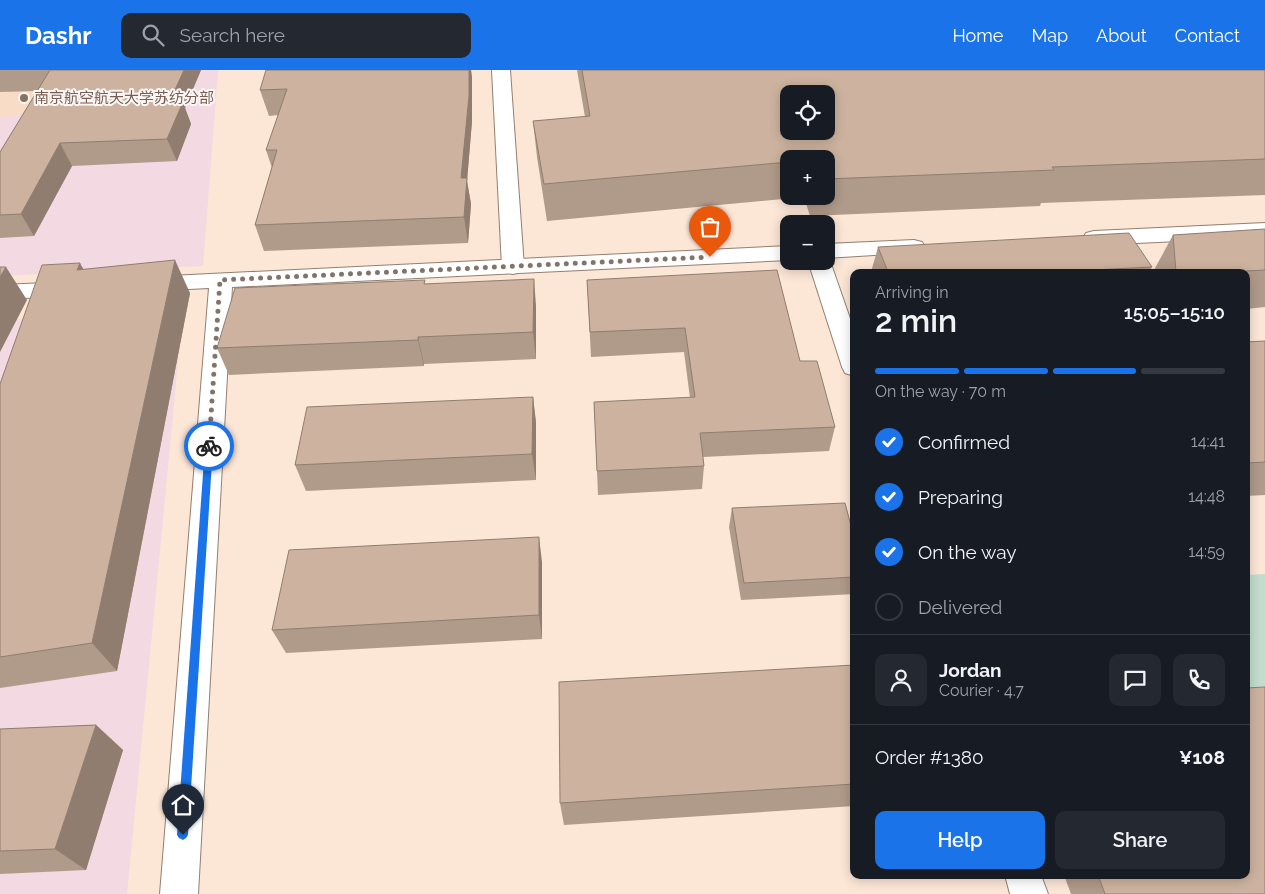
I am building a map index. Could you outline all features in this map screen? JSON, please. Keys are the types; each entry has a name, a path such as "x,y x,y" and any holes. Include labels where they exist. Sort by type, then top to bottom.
{"street":[{"path":"501,70 513,266"},
{"path":"1076,239 1265,230"},
{"path":"835,251 936,246"},
{"path":"125,286 780,253"},
{"path":"822,270 850,355"},
{"path":"179,894 220,280"},
{"path":"0,292 96,287"},
{"path":"1024,879 1029,894"}],"shaded area":[{"path":"0,70 218,70 203,266 0,276"},
{"name":"南京航空航天大学苏纺分部","path":"59,79 38,115 0,117 0,81"},
{"path":"183,310 127,894 0,894 0,320"}],"green space":[{"path":"1265,574 1265,710 1250,704 1250,575"}],"building":[{"path":"50,70 184,70 169,103 183,102 167,139 60,143 21,214 0,215 0,152"},
{"path":"266,70 469,70 469,96 461,178 467,178 464,217 255,225 277,150 266,150 287,89 260,90"},
{"path":"582,70 1265,70 1265,159 1052,167 1054,170 835,179 835,150 780,150 780,163 544,184 533,121 590,116"},
{"path":"1265,229 1265,270 1176,269 1173,235"},
{"path":"1129,233 1152,267 1112,269 887,269 878,247"},
{"path":"175,260 92,643 0,657 0,384 42,265 80,263 77,270"},
{"path":"0,267 6,267 0,277"},
{"path":"777,270 800,361 817,361 835,427 700,433 704,466 597,471 594,402 695,397 685,328 590,332 587,280"},
{"path":"534,279 533,332 418,337 418,340 217,348 235,288 425,280 424,284"},
{"path":"1265,341 1265,462 1250,463 1250,342"},
{"path":"533,397 532,454 295,465 307,407"},
{"path":"845,503 850,522 850,577 744,583 732,508"},
{"path":"539,537 539,615 272,630 289,550"},
{"path":"850,665 850,784 560,803 559,682"},
{"path":"1265,687 1265,894 1105,894 1099,879 1250,879 1250,688"},
{"path":"96,725 55,849 0,851 0,729"}],"way so far":[{"path":"209,446 220,280 710,257"}],"place":[{"name":"南京航空航天大学苏纺分部","path":"24,98"}],"route":[{"path":"183,835 209,446"}]}
